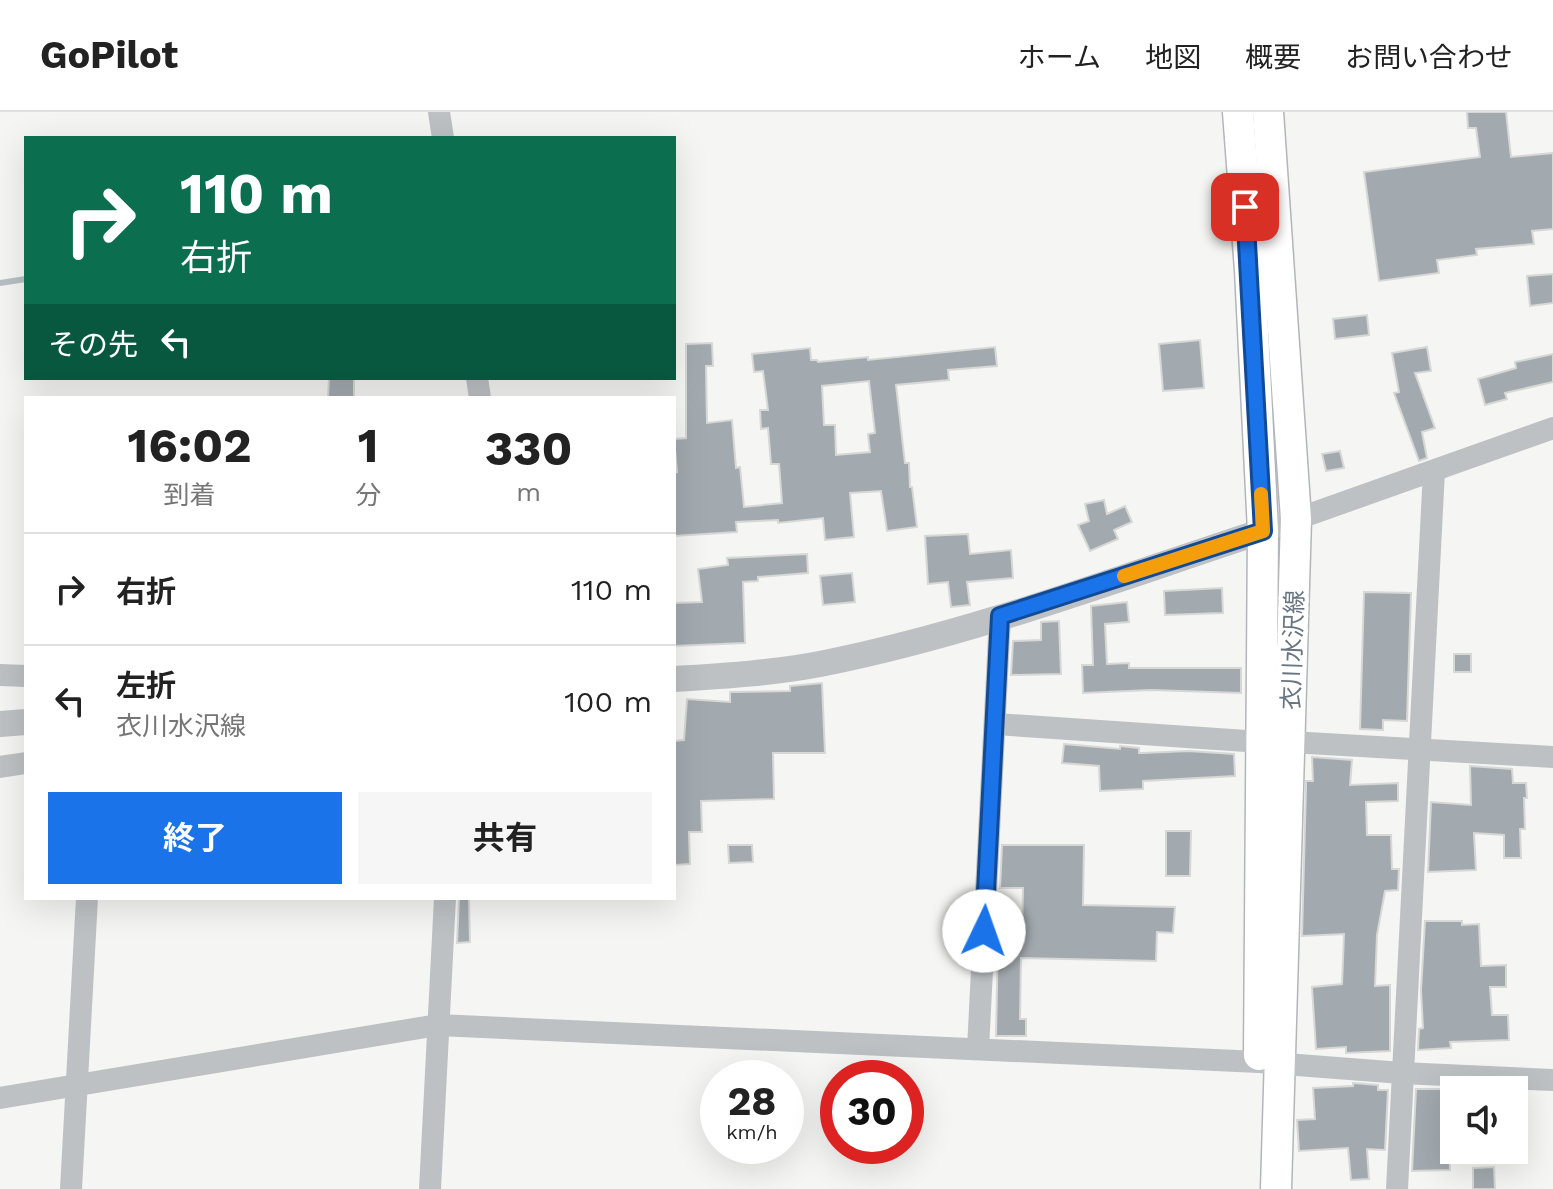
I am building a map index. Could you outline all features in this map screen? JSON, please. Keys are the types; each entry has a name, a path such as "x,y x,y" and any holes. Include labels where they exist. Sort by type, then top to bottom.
{"main road":[{"name":"衣川水沢線","path":"1238,112 1250,270 1276,742"},
{"name":"衣川水沢線","path":"1268,112 1296,519 1276,742 1269,1064 1276,1189"},
{"name":"衣川水沢線","path":"1255,1189 1269,1064"}],"street":[{"path":"439,112 443,136"},
{"path":"676,679 764,673 916,642 1263,531 1553,428"},
{"path":"1397,1189 1434,471"},
{"path":"978,1049 1000,616"},
{"path":"0,675 24,676"},
{"path":"0,724 24,722"},
{"path":"996,724 1553,757"},
{"path":"0,767 24,763"},
{"path":"71,1189 87,900"},
{"path":"430,1189 445,900"},
{"path":"0,1098 438,1025 978,1049 1553,1080"}],"building":[{"path":"1467,112 1506,112 1511,157 1553,153 1553,229 1532,231 1534,244 1476,249 1477,255 1437,260 1439,273 1379,281 1364,172 1480,157 1476,128 1468,128"},
{"path":"1553,274 1553,303 1530,306 1527,276"},
{"path":"1367,315 1369,335 1335,339 1333,319"},
{"path":"1200,340 1204,388 1163,391 1159,344"},
{"path":"712,343 713,366 706,366 707,423 732,420 736,468 740,467 744,507 782,503 779,464 771,464 768,428 761,429 760,410 768,410 763,371 754,372 752,354 810,348 811,360 818,362 995,347 997,366 948,370 949,380 896,385 905,463 909,463 917,527 887,531 881,491 850,493 854,537 825,540 823,518 778,523 778,520 736,522 737,532 676,536 676,439 686,438 686,344","holes":["869,381 875,433 868,434 870,452 836,455 835,425 824,425 822,386"]},
{"path":"1427,347 1431,371 1415,373 1435,428 1422,432 1427,458 1419,461 1394,393 1399,392 1392,353"},
{"path":"1553,354 1553,382 1505,393 1507,399 1485,405 1478,379 1516,368 1515,362"},
{"path":"329,380 354,380 354,396 328,396"},
{"path":"1340,451 1344,468 1326,471 1322,454"},
{"path":"1104,500 1107,514 1125,506 1132,522 1114,530 1118,539 1090,551 1078,525 1089,521 1085,504"},
{"path":"968,534 970,554 1011,550 1013,578 967,582 970,605 951,607 948,582 928,584 925,536"},
{"path":"807,554 808,573 758,577 758,581 743,582 745,643 676,646 676,603 702,602 698,569 728,565 727,558"},
{"path":"852,573 855,602 823,605 820,576"},
{"path":"1222,588 1223,613 1165,615 1164,591"},
{"path":"1364,592 1411,593 1407,721 1383,720 1383,730 1360,729"},
{"path":"1127,602 1129,622 1105,624 1107,664 1129,663 1129,668 1241,668 1241,693 1151,690 1083,693 1082,665 1093,665 1091,606"},
{"path":"1059,621 1061,674 1011,675 1013,641 1041,640 1041,622"},
{"path":"1454,654 1471,654 1471,672 1454,672"},
{"path":"822,683 825,753 773,753 774,799 701,801 702,832 689,832 690,864 676,865 676,741 684,740 687,699 730,702 730,692 790,691 790,686"},
{"path":"1064,744 1139,748 1139,753 1189,751 1234,754 1235,776 1143,781 1143,789 1100,791 1099,766 1062,763"},
{"path":"1312,757 1352,760 1350,785 1398,783 1398,801 1366,802 1367,835 1391,835 1392,869 1399,869 1398,890 1385,891 1377,935 1375,986 1390,985 1390,1051 1346,1053 1346,1047 1316,1049 1312,987 1342,984 1344,934 1302,936 1306,781 1313,781"},
{"path":"1470,766 1512,769 1513,783 1526,783 1525,829 1520,829 1521,858 1504,858 1504,835 1474,833 1476,870 1428,872 1431,802 1471,805"},
{"path":"1166,831 1191,831 1190,876 1166,876"},
{"path":"728,845 752,845 753,862 729,863"},
{"path":"1002,845 1084,845 1083,905 1175,907 1173,933 1157,932 1156,961 1021,958 1020,1019 1026,1019 1026,1036 996,1036 998,936 1022,936 1023,888 1000,888"},
{"path":"459,900 469,900 470,942 457,943"},
{"path":"1425,921 1479,924 1481,966 1506,965 1506,987 1490,987 1492,1015 1508,1015 1509,1040 1450,1042 1451,1048 1418,1050 1419,1029 1423,1028 1421,990"},
{"path":"1353,1083 1378,1085 1378,1090 1388,1090 1385,1150 1367,1149 1369,1179 1351,1180 1348,1148 1299,1151 1297,1120 1315,1119 1313,1088 1353,1086"},
{"path":"1416,1089 1440,1089 1440,1164 1450,1164 1450,1170 1412,1171"},
{"path":"1494,1167 1495,1189 1473,1189 1473,1168"}],"waterway":[{"path":"0,283 24,279"}],"slow traffic":[{"path":"1124,576 1263,531 1261,494"}],"route":[{"path":"984,931 1000,616 1263,531 1245,207"}]}
